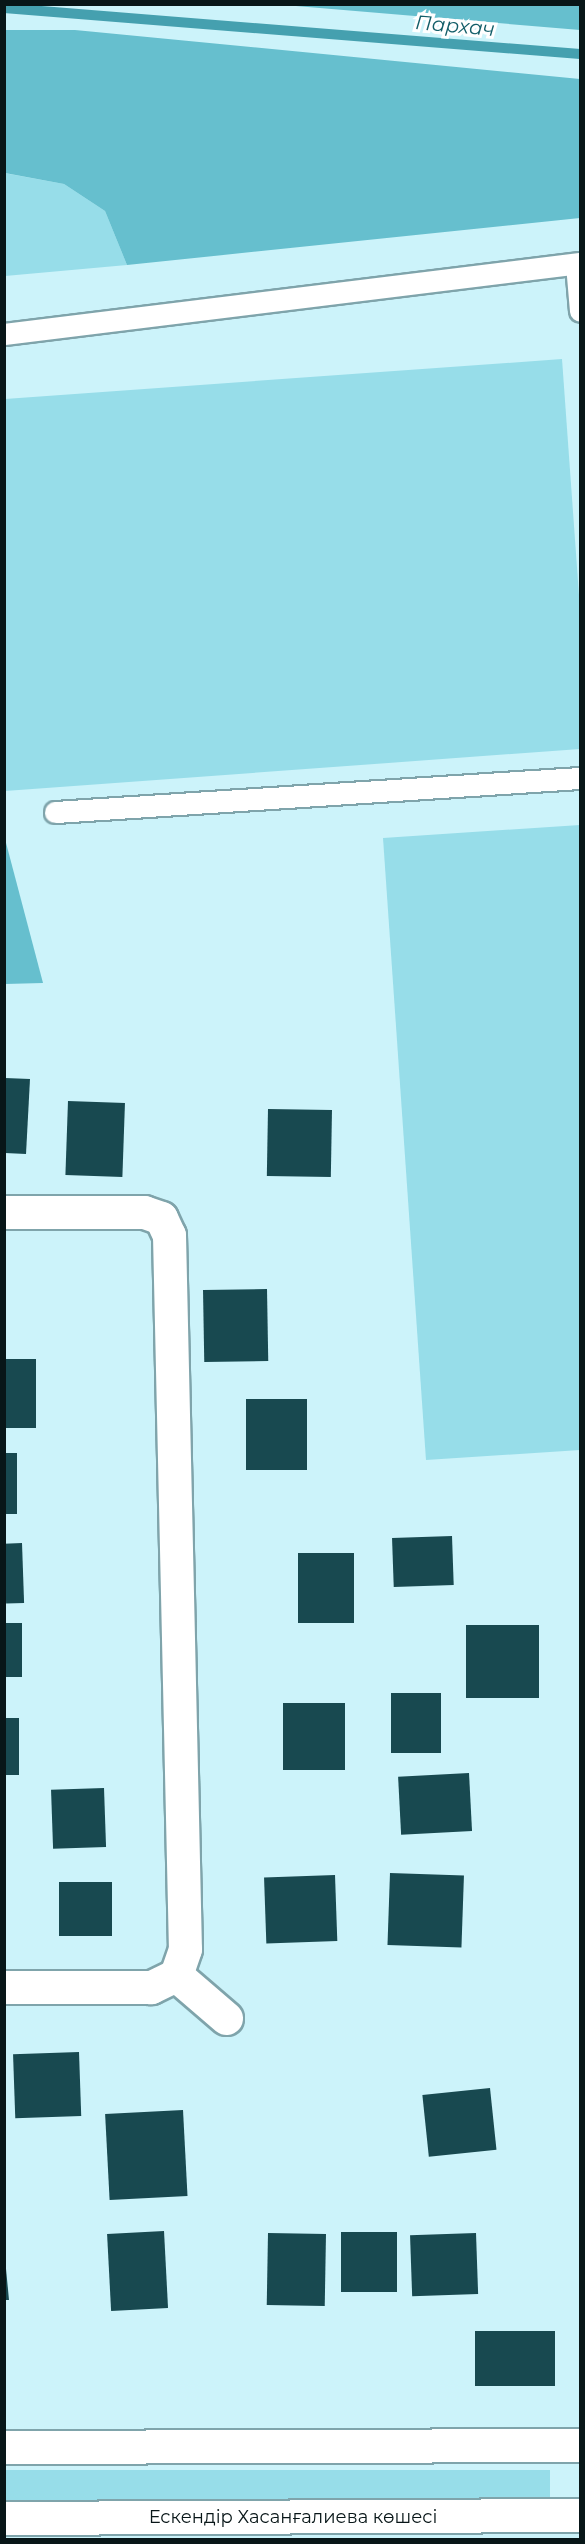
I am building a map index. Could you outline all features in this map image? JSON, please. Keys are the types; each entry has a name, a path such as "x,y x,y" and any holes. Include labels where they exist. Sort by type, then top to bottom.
{"street":[{"path":"4,1212 144,1212 161,1218 169,1235 185,1949 176,1975 151,1988 4,1987"},
{"path":"176,1975 226,2018"},
{"path":"4,2447 580,2445"},
{"name":"Ескендір Хасанғалиева көшесі","path":"4,2518 580,2515"}],"lane":[{"path":"4,334 578,263 580,311"},
{"path":"56,812 580,778"}],"shaded area":[{"path":"284,5 580,5 580,30"},
{"path":"5,30 75,30 580,79 580,218 127,265 105,211 64,184 5,173"},
{"path":"4,173 64,184 105,211 127,265 5,276"},
{"path":"562,359 580,609 580,749 5,791 5,399"},
{"path":"580,825 580,1450 426,1460 383,838"},
{"path":"5,839 43,983 5,984"},
{"path":"5,2470 550,2470 550,2500 5,2500"}],"building":[{"path":"5,1078 30,1079 26,1154 5,1153"},
{"path":"68,1101 125,1103 122,1177 65,1175"},
{"path":"268,1109 332,1110 331,1177 267,1176"},
{"path":"267,1289 268,1361 204,1362 203,1290"},
{"path":"4,1359 36,1359 36,1428 4,1428"},
{"path":"246,1399 307,1399 307,1470 246,1470"},
{"path":"4,1453 17,1453 17,1514 4,1514"},
{"path":"452,1536 454,1585 394,1587 392,1538"},
{"path":"22,1543 24,1603 6,1604 4,1544"},
{"path":"298,1553 354,1553 354,1623 298,1623"},
{"path":"4,1623 22,1623 22,1677 4,1677"},
{"path":"466,1625 539,1625 539,1698 466,1698"},
{"path":"391,1693 441,1693 441,1753 391,1753"},
{"path":"283,1703 345,1703 345,1770 283,1770"},
{"path":"4,1718 19,1718 19,1775 4,1775"},
{"path":"469,1773 472,1831 401,1835 398,1777"},
{"path":"104,1788 106,1847 53,1849 51,1790"},
{"path":"390,1873 464,1876 461,1948 387,1945"},
{"path":"335,1875 337,1941 266,1943 264,1877"},
{"path":"59,1882 112,1882 112,1936 59,1936"},
{"path":"79,2052 81,2116 15,2118 13,2054"},
{"path":"490,2088 496,2150 429,2157 422,2095"},
{"path":"183,2110 188,2196 110,2200 105,2114"},
{"path":"164,2231 168,2308 111,2311 107,2234"},
{"path":"341,2232 397,2232 397,2292 341,2292"},
{"path":"268,2233 326,2234 325,2306 267,2305"},
{"path":"476,2233 478,2294 412,2296 410,2235"},
{"path":"4,2248 9,2300 4,2300"},
{"path":"475,2331 555,2331 555,2386 475,2386"}],"waterway":[{"name":"Пархач","path":"4,8 580,54"}]}
